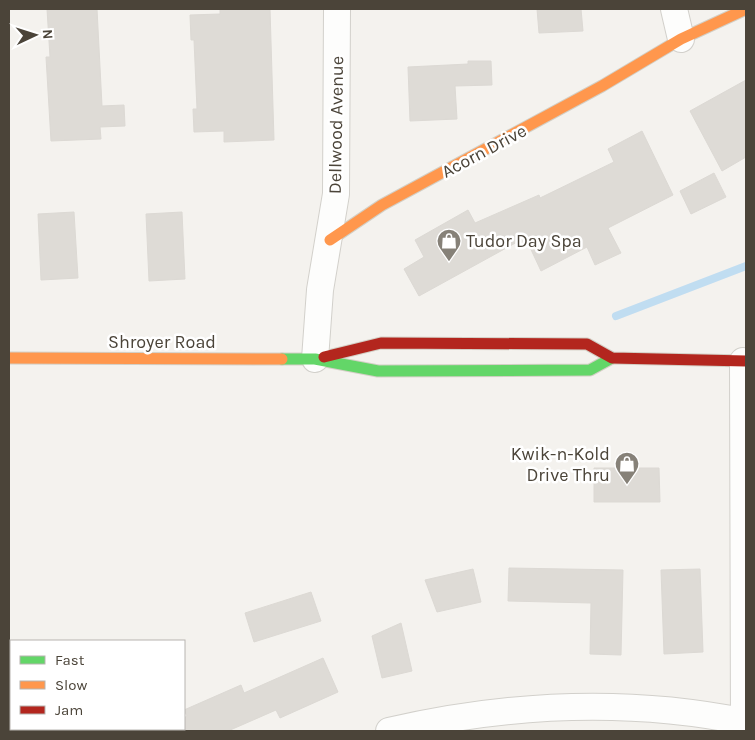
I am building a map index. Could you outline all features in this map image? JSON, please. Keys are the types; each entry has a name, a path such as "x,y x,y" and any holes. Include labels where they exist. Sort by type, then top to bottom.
{"main road":[{"name":"Acorn Drive","path":"330,240 382,205 602,86 681,39 746,9"},
{"name":"Shroyer Road","path":"315,359 381,343 587,344 612,358 745,361"},
{"name":"Shroyer Road","path":"9,358 315,359 378,371 590,370 612,358"}],"street":[{"name":"Dellwood Avenue","path":"330,240 337,170 338,9"},
{"path":"674,9 681,39"},
{"path":"315,359 320,290 330,240"},
{"path":"389,731 443,718 549,706 608,707 695,714 745,725 745,361"}],"building":[{"path":"47,9 97,9 102,106 124,105 125,126 100,127 101,139 51,141 46,57 50,57"},
{"path":"220,9 270,9 274,140 224,142 224,131 194,132 193,109 197,109 194,40 191,40 190,15 220,14"},
{"path":"537,9 581,9 583,31 539,33"},
{"path":"468,61 491,61 492,85 455,86 457,119 410,121 408,67 468,64"},
{"path":"746,80 746,157 722,171 690,111"},
{"path":"642,131 673,195 608,228 621,253 595,265 587,247 541,271 527,241 520,244 519,241 419,296 404,269 424,257 415,240 468,210 475,223 539,195 540,198 614,162 608,149"},
{"path":"714,173 726,197 691,214 680,191"},
{"path":"74,212 78,278 41,280 38,214"},
{"path":"182,212 185,279 149,281 146,214"},
{"name":"Kwik-n-Kold Drive Thru","path":"594,468 659,468 660,502 594,502"},
{"path":"509,568 623,570 621,655 590,654 591,603 508,601"},
{"path":"473,569 481,602 437,612 425,580"},
{"path":"700,569 703,652 664,654 661,570"},
{"path":"311,592 321,621 254,642 245,613"},
{"path":"401,623 412,671 382,678 372,636"},
{"path":"323,658 338,692 280,718 276,710 228,731 161,731 185,730 185,717 187,716 185,710 241,685 244,693"}],"waterway":[{"path":"616,316 746,266"}],"traffic: fast":[{"path":"282,359 315,359 378,371 590,370 612,358"}],"traffic: slow":[{"path":"330,240 382,205 602,86 681,39 746,9"},
{"path":"9,358 282,359"}],"traffic: jam":[{"path":"324,357 381,343 587,344 612,358 746,361"}],"place":[{"name":"Tudor Day Spa","path":"449,262"},
{"name":"Kwik-n-Kold Drive Thru","path":"627,485"}]}
